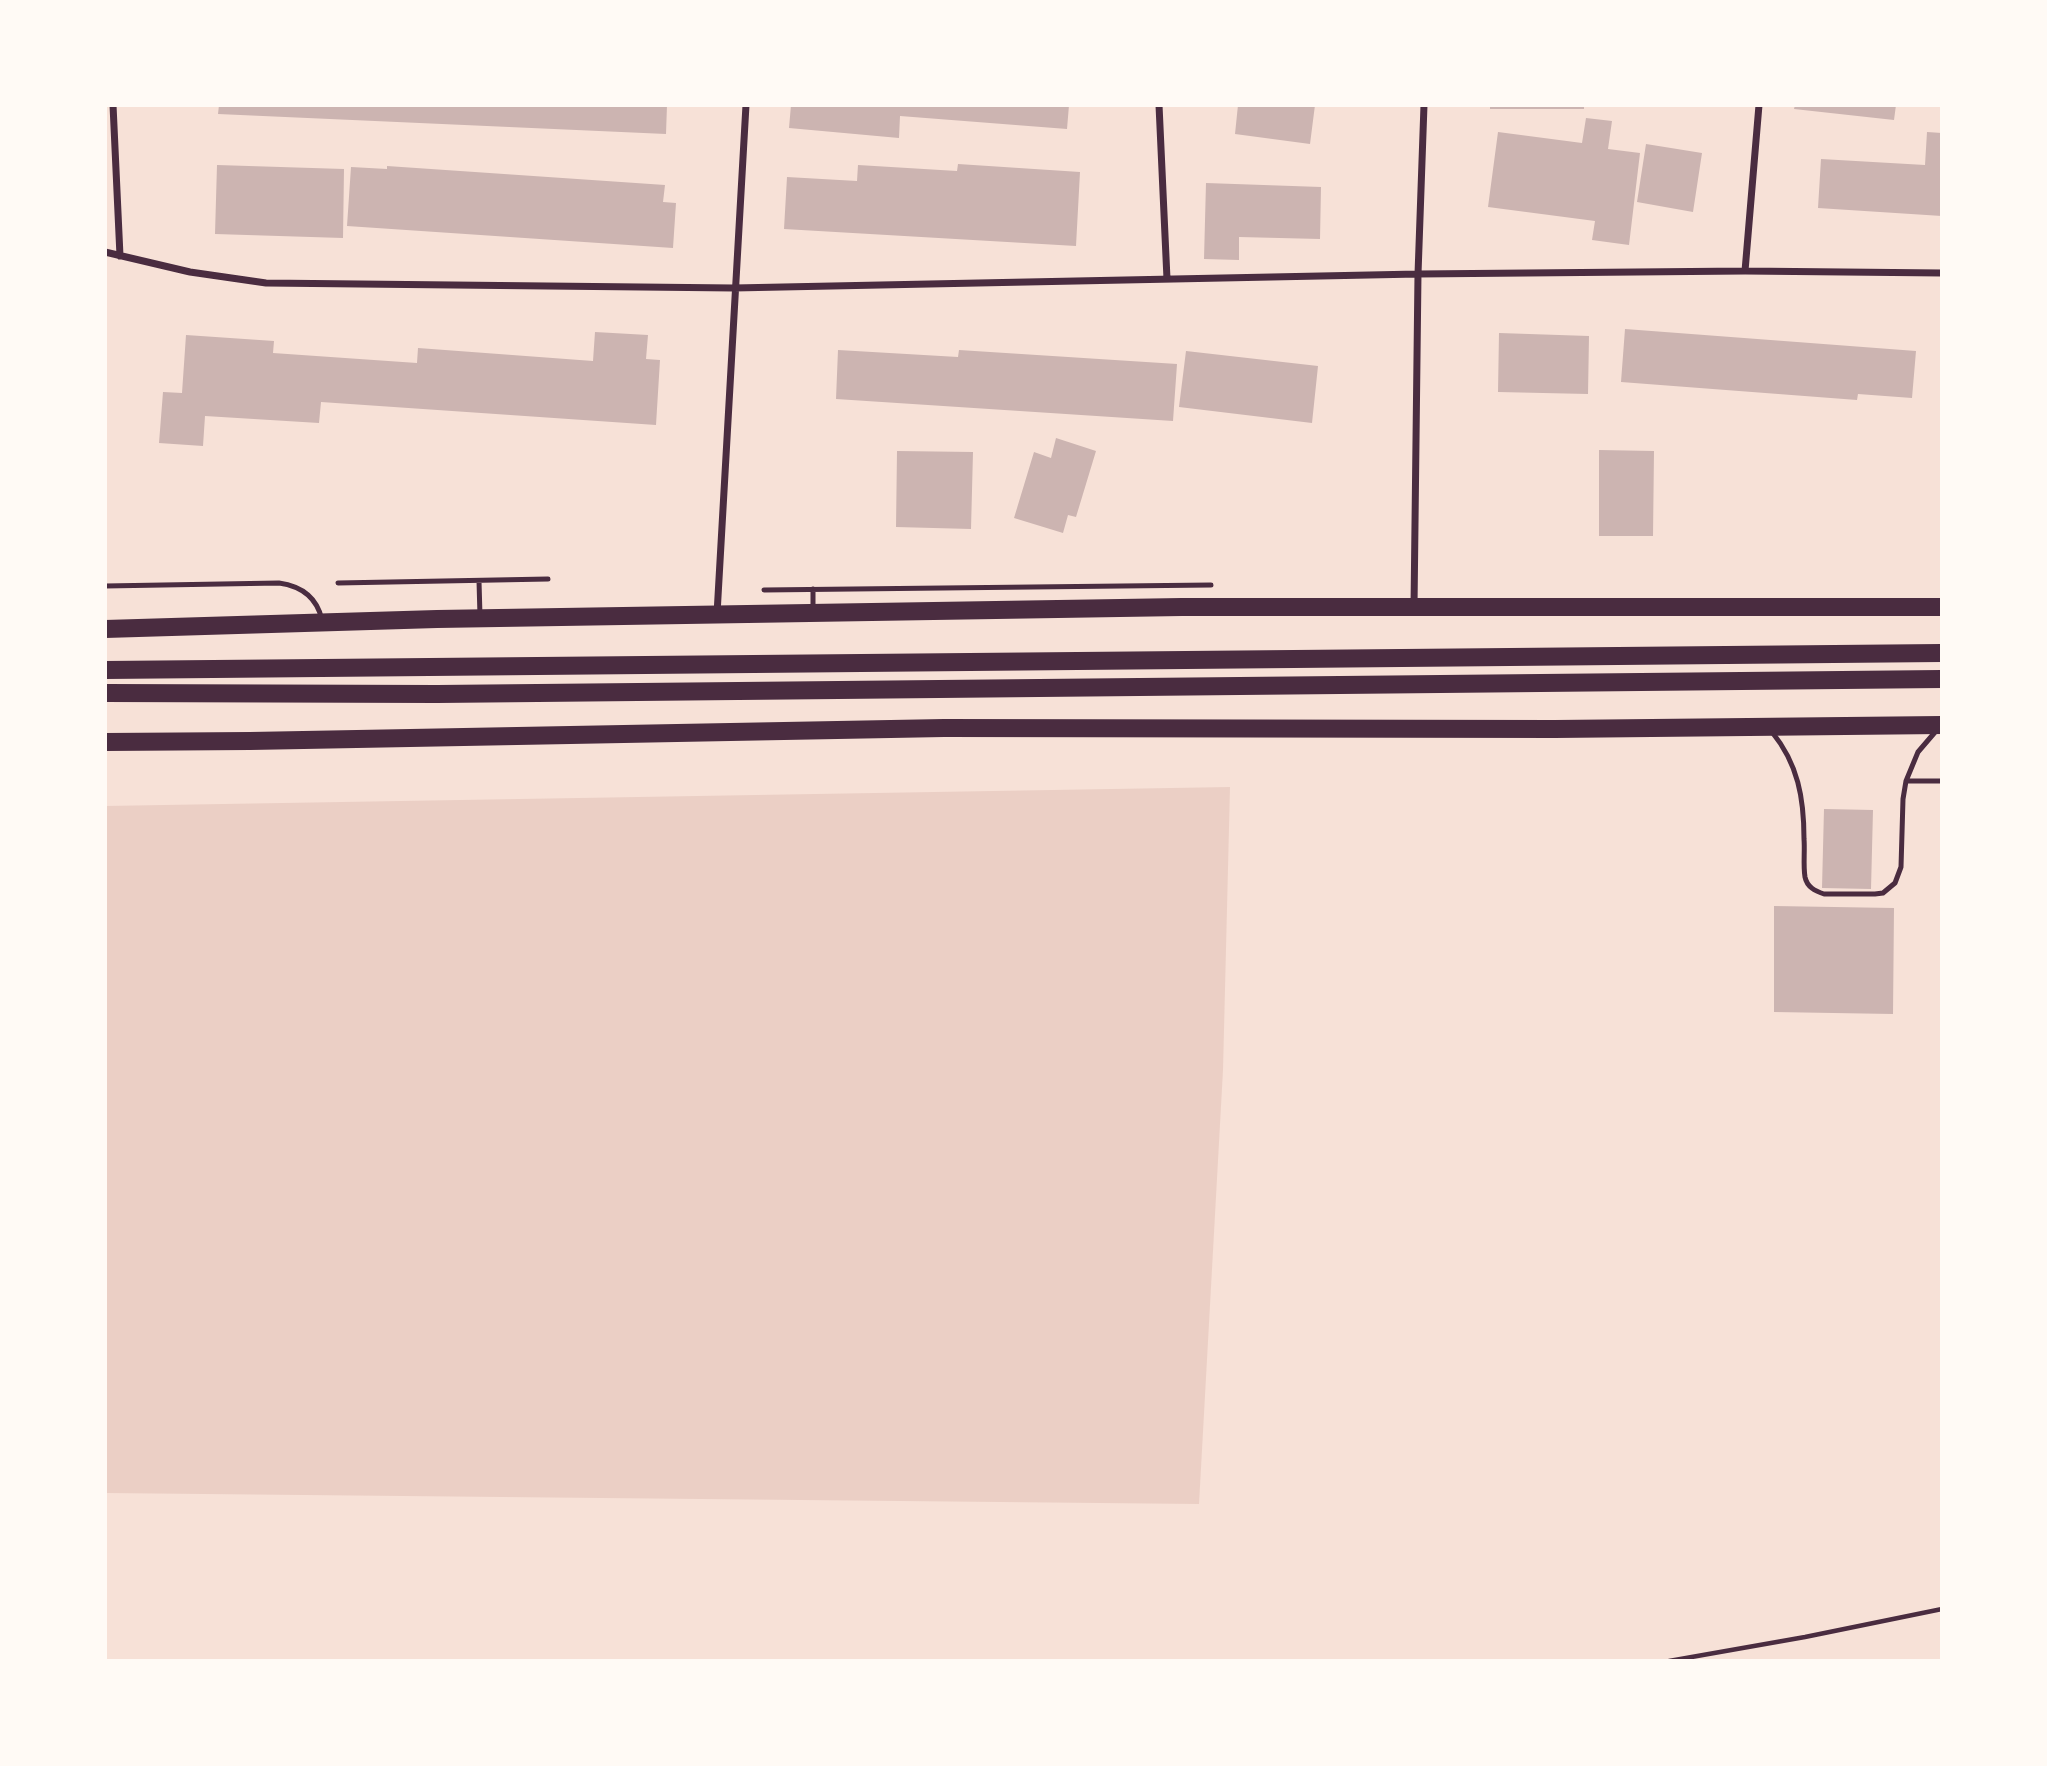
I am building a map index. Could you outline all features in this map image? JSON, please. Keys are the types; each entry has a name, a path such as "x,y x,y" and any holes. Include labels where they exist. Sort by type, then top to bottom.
{"main road":[{"path":"105,629 718,614 1182,607 1942,607"},
{"path":"105,670 437,670 1942,653"},
{"path":"105,693 437,694 1942,678"},
{"path":"105,742 944,728 1555,729 1942,725"}],"street":[{"path":"113,105 120,256"},
{"path":"718,614 746,105"},
{"path":"1159,105 1167,279"},
{"path":"1414,607 1418,274 1424,105"},
{"path":"1745,271 1759,105"},
{"path":"105,252 190,272 266,283 734,288 1418,274 1745,271 1942,273"}],"lane":[{"path":"338,583 548,579"},
{"path":"479,581 480,619"},
{"path":"105,586 294,585 307,593 320,612 322,623"},
{"path":"764,590 1210,585"},
{"path":"813,589 813,613"},
{"path":"1768,727 1780,741 1798,776 1804,814 1805,876 1810,887 1824,894 1875,894 1882,893 1895,883 1901,867 1906,781 1918,752 1942,725"},
{"path":"1906,781 1942,781"}],"path":[{"path":"1669,1661 1942,1609"}],"shaded area":[{"path":"1230,787 1223,1070 1199,1504 105,1493 105,806"}],"building":[{"path":"219,105 667,105 666,134 218,114"},
{"path":"791,105 1069,105 1067,129 900,116 899,138 789,128"},
{"path":"1238,105 1315,105 1310,144 1235,134"},
{"path":"1490,105 1584,105 1584,109 1490,109"},
{"path":"1795,105 1896,105 1894,120 1794,109"},
{"path":"1586,118 1612,121 1608,149 1640,153 1629,245 1592,240 1595,221 1488,207 1498,132 1582,143"},
{"path":"1927,132 1942,133 1942,216 1818,208 1821,159 1925,165"},
{"path":"1646,144 1702,153 1693,212 1637,202"},
{"path":"958,164 1080,172 1076,246 784,229 787,177 857,181 858,165 957,171"},
{"path":"217,165 344,169 343,238 215,234"},
{"path":"387,166 665,185 663,202 676,203 673,248 347,226 351,167 387,169"},
{"path":"1206,183 1321,187 1320,239 1239,237 1239,260 1204,259"},
{"path":"1625,329 1916,351 1912,398 1858,394 1857,400 1621,382"},
{"path":"595,332 648,335 646,359 660,360 656,425 321,402 319,423 205,416 203,446 159,443 163,392 182,393 186,335 274,341 273,353 417,363 418,348 593,361"},
{"path":"1499,333 1589,336 1588,394 1498,392"},
{"path":"838,350 958,357 959,350 1177,364 1173,421 836,399"},
{"path":"1186,351 1318,366 1312,423 1179,407"},
{"path":"1056,438 1096,451 1076,517 1068,515 1063,533 1014,518 1034,452 1051,458"},
{"path":"1599,450 1654,451 1653,536 1599,536"},
{"path":"897,451 973,452 971,529 896,527"},
{"path":"1824,809 1873,810 1871,889 1822,888"},
{"path":"1774,906 1894,908 1893,1014 1774,1012"}]}
